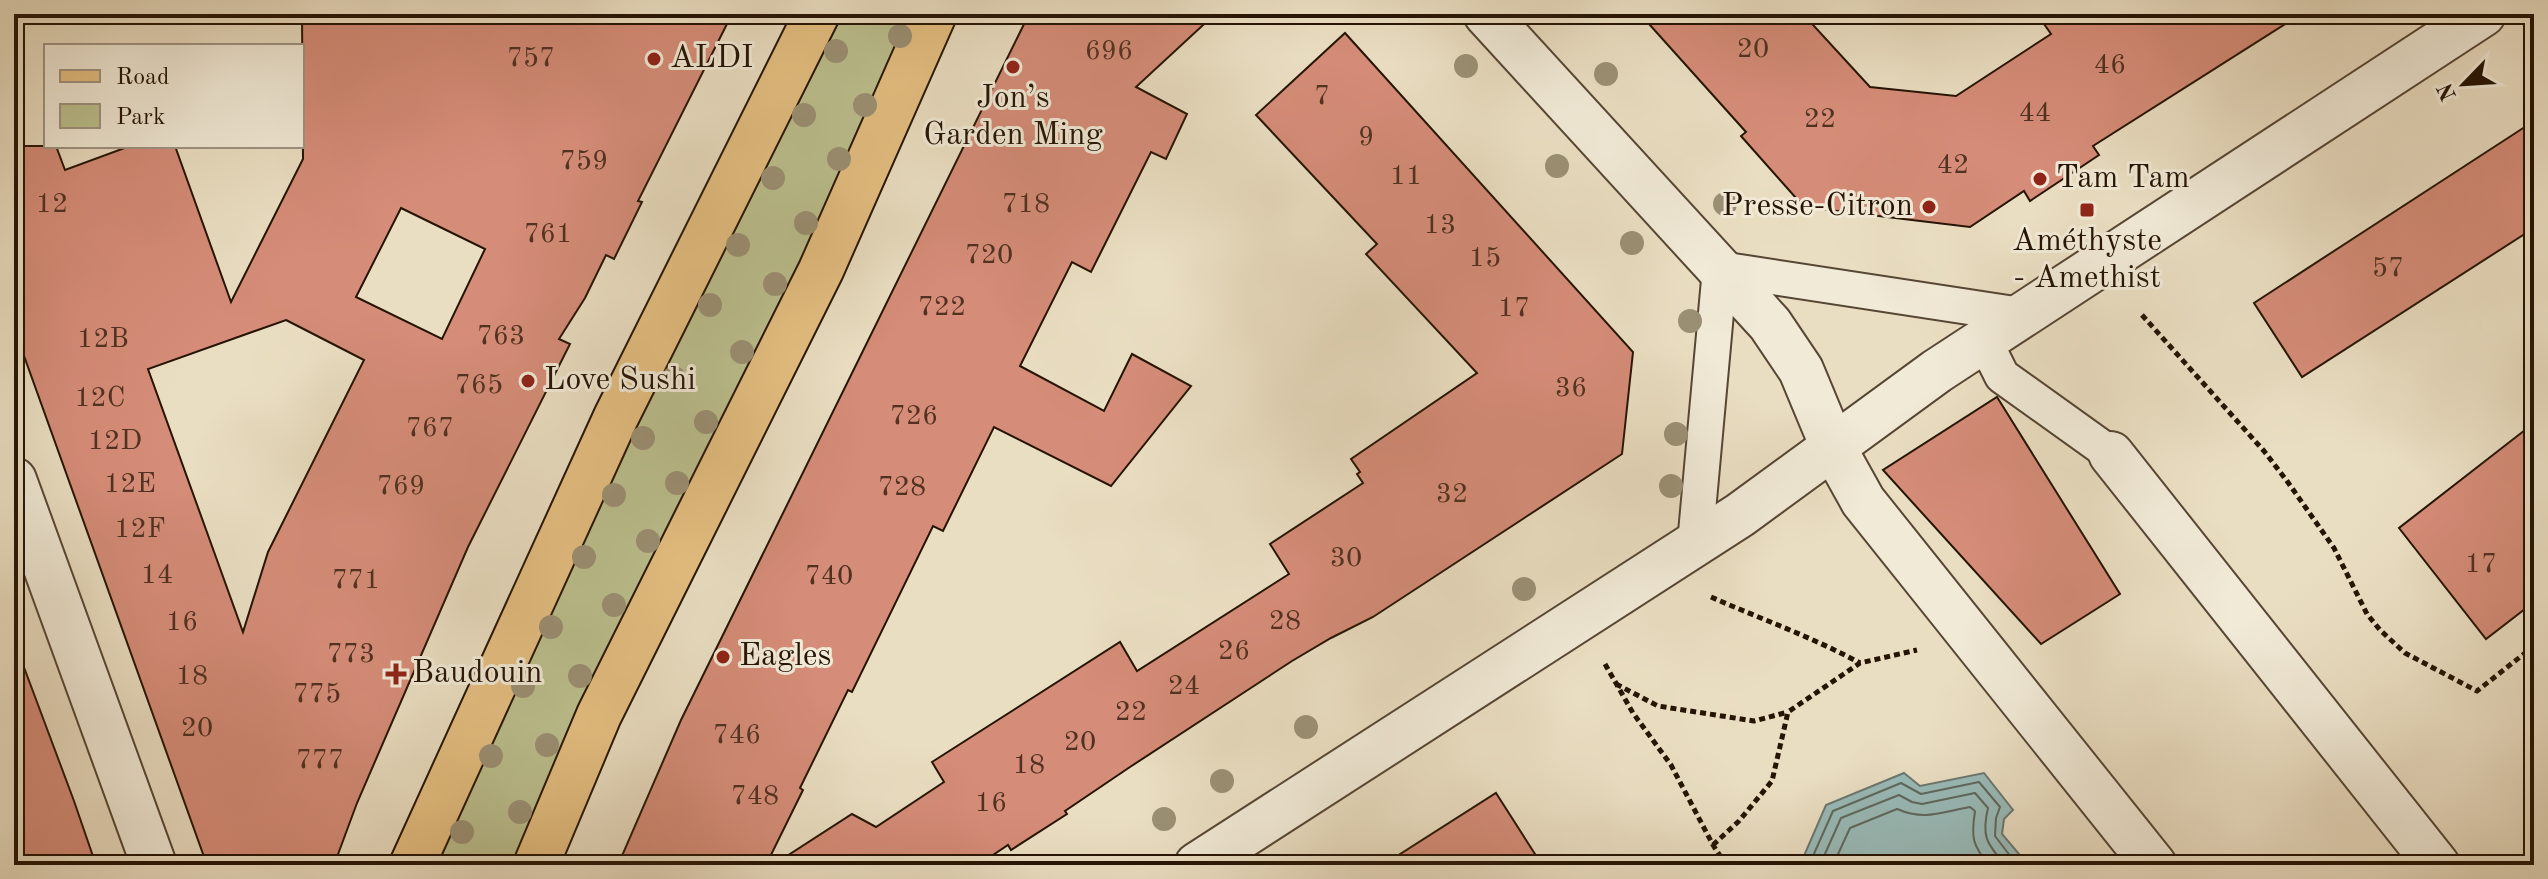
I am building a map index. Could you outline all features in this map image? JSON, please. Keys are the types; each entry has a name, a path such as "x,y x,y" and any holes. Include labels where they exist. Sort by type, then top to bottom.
{"main road":[{"path":"412,865 616,417 817,14"},
{"path":"536,865 599,715 821,270 934,14"}],"street":[{"path":"1486,14 1770,324 1801,370 1833,447 1863,501 2154,865"},
{"path":"1197,865 1695,544 1784,484 1937,371 2483,14"},
{"path":"2111,454 2437,865"},
{"path":"14,480 154,865"}],"lane":[{"path":"1695,544 1720,269 2021,315"},
{"path":"1984,340 2002,376 2111,454"}],"path":[{"path":"2142,315 2287,481 2334,548 2367,614 2392,644 2477,691 2534,646"},
{"path":"1700,592 1820,642 1860,663"},
{"path":"1615,684 1658,706 1754,721 1788,712 1860,663 1917,650 1927,643"},
{"path":"1601,657 1615,684 1671,765 1726,865"},
{"path":"1713,845 1739,821 1772,781 1788,712"}],"green space":[{"path":"840,14 923,14 518,865 434,865 487,733 716,260"}],"water":[{"path":"1904,773 1920,786 1984,773 2013,810 2004,819 2002,834 2025,865 1800,865 1826,805"}],"building":[{"path":"302,14 732,14 638,201 642,202 614,259 606,255 585,298 559,339 570,344 468,547 357,803 334,865 207,865 14,328 14,146 57,148 65,170 125,148 176,148 231,302 303,159","holes":["401,208 485,249 442,339 356,297","286,320 364,360 268,552 243,632 148,369"]},
{"path":"1029,14 1215,14 1136,87 1187,114 1166,159 1151,152 1091,272 1072,262 1020,366 1104,411 1132,354 1191,386 1111,486 994,427 943,531 933,526 852,692 848,690 766,865 618,865 681,720"},
{"path":"1640,14 1803,14 1870,87 1956,96 2051,34 2037,14 2301,14 2093,146 2099,155 2030,201 2024,191 1970,227 1804,207 1741,136 1746,132"},
{"path":"1345,33 1633,352 1622,454 1373,617 1292,661 1130,767 1065,811 1067,814 1011,850 1008,845 978,865 773,865 852,814 876,827 944,782 932,762 1120,642 1137,671 1289,574 1270,544 1363,483 1351,459 1477,373 1366,254 1377,244 1256,115"},
{"path":"2534,121 2534,228 2302,377 2254,303"},
{"path":"1997,397 2120,594 2041,644 1883,470"},
{"path":"2534,423 2534,602 2486,639 2399,528"},
{"path":"19,654 96,865 14,865 14,655"},
{"path":"1496,793 1542,865 1383,865"}],"place":[{"name":"ALDI","path":"654,59"},
{"name":"Jon’s Garden Ming","path":"1013,67"},
{"name":"Tam Tam","path":"2040,179"},
{"name":"Presse-Citron","path":"1929,207"},
{"name":"Améthyste - Amethist","path":"2087,210"},
{"name":"Love Sushi","path":"528,381"},
{"name":"Eagles","path":"723,657"},
{"name":"Baudouin","path":"396,674"}]}
